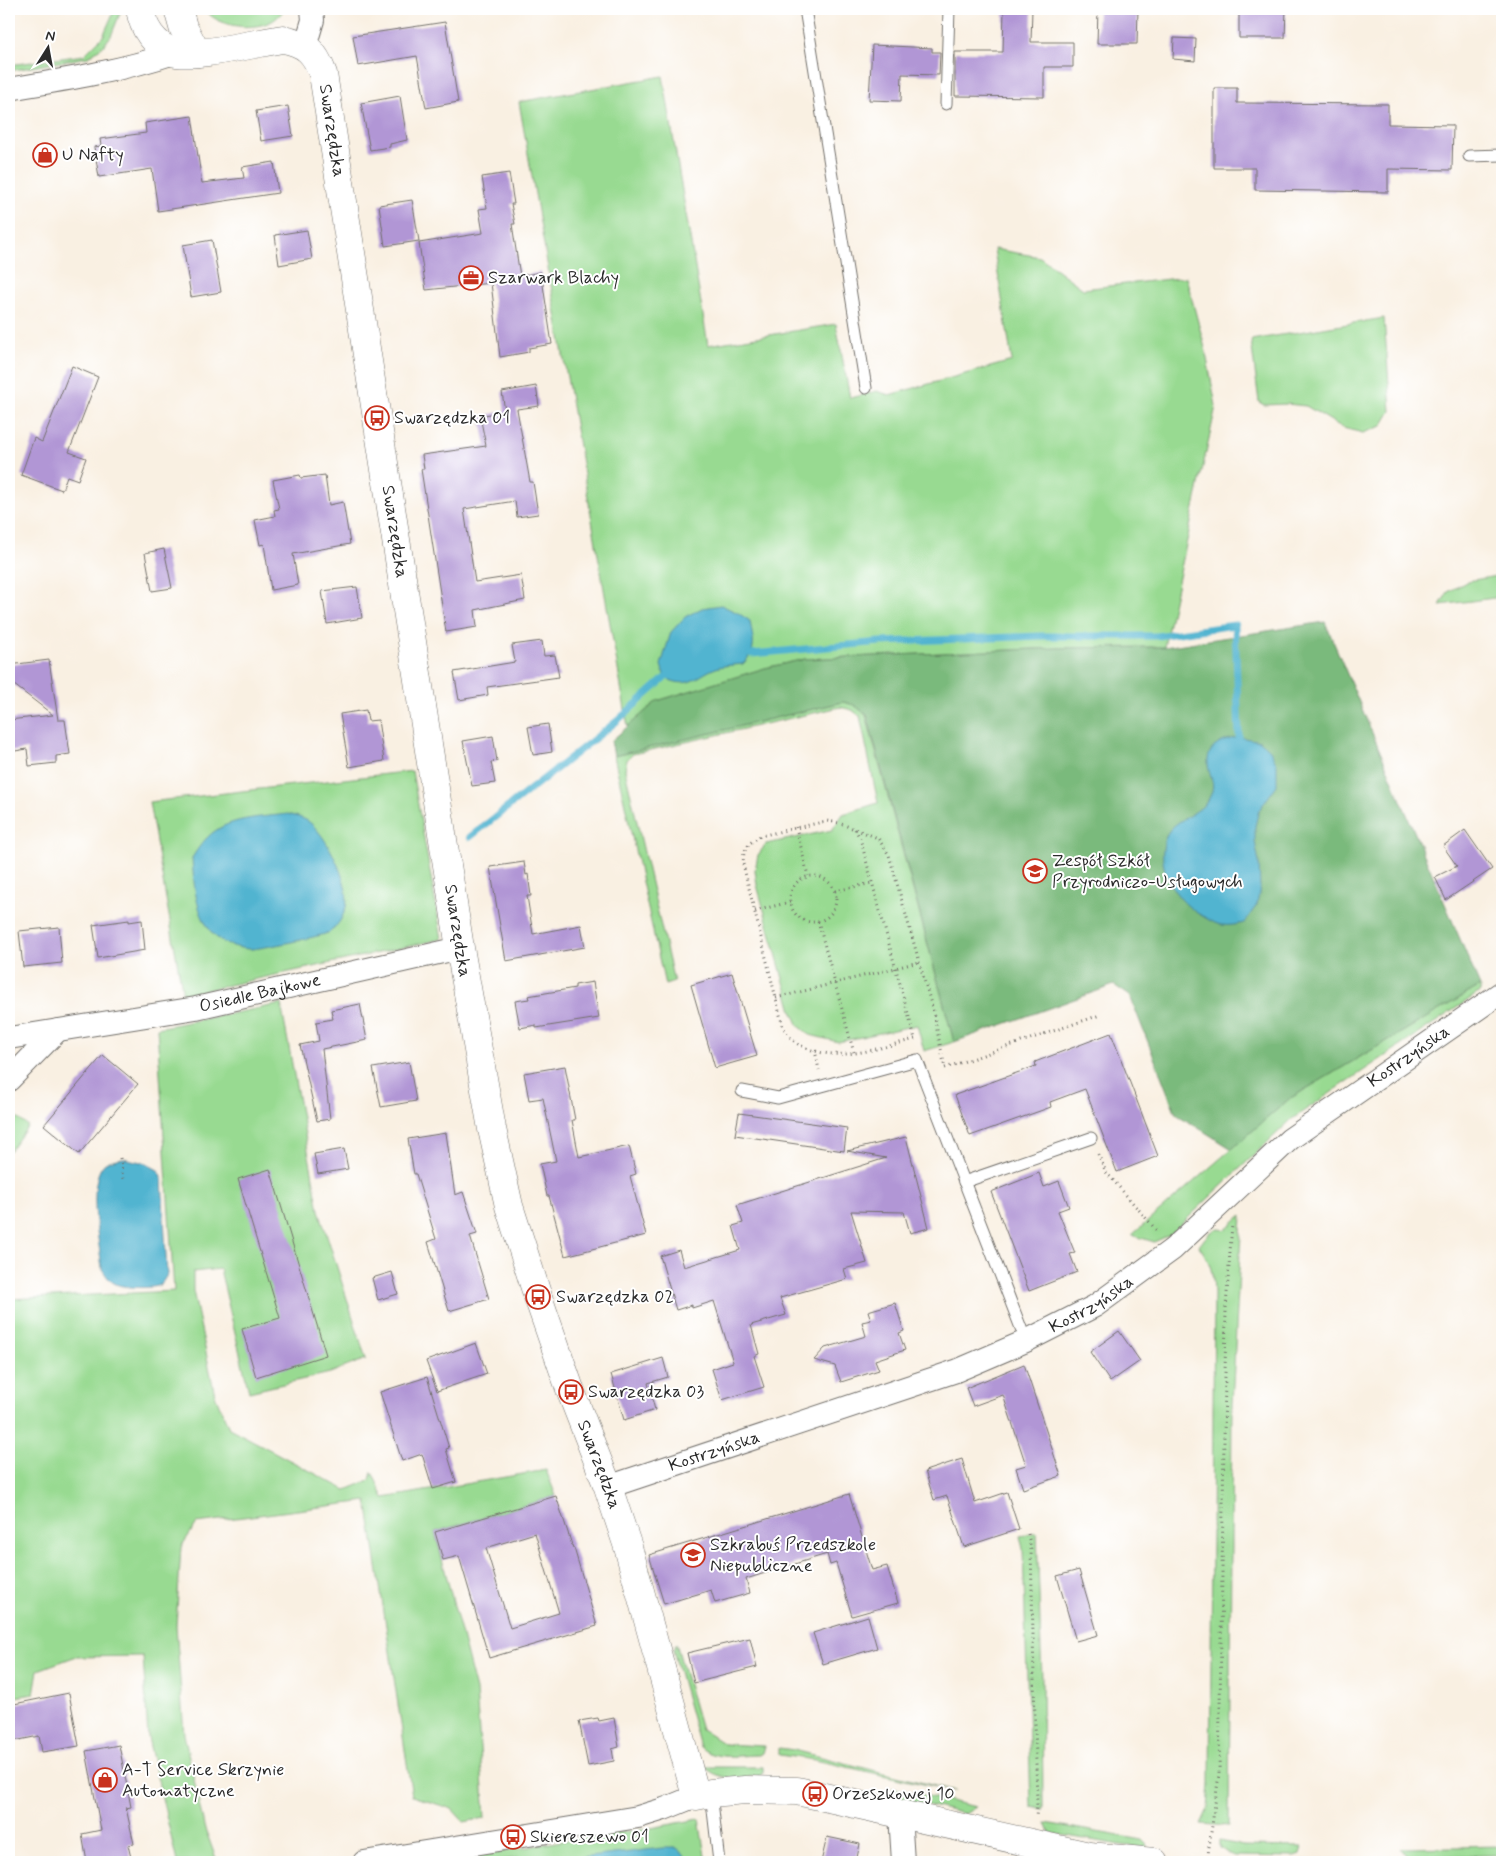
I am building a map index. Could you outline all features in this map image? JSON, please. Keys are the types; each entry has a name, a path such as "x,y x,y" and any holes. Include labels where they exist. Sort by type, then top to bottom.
{"street":[{"path":"140,9 142,20 155,42 185,53"},
{"path":"178,9 183,27 185,53"},
{"path":"305,48 313,20 312,9"},
{"name":"Swarzędzka","path":"185,53 283,39 295,41 317,57 323,74 460,948 492,1129 509,1206 571,1392 608,1487 628,1547 704,1795"},
{"path":"9,89 63,80 185,53"},
{"name":"Osiedle Bajkowe","path":"9,1038 196,1008 460,948"},
{"name":"Kostrzyńska","path":"608,1487 956,1371 1026,1341 1095,1306 1173,1249 1290,1139 1502,992"},
{"path":"9,1080 58,1030"},
{"path":"364,1862 638,1817 704,1795 745,1790 797,1791 1034,1843 1089,1859 1154,1862"},
{"path":"900,1814 903,1862"}],"lane":[{"path":"805,9 866,388"},
{"path":"946,104 949,9"},
{"path":"1469,156 1502,155"},
{"path":"742,1091 778,1098 917,1060 1026,1341"},
{"path":"964,1182 1090,1138"},
{"path":"704,1795 719,1862"}],"path":[{"path":"915,1039 837,1055 800,1046 792,1039 783,1027 743,864 744,852 750,843 760,836 827,821 839,823 878,838 889,854 933,1011 945,1068"},
{"path":"796,827 808,876"},
{"path":"855,829 860,838 896,968 915,1039 917,1060"},
{"path":"808,876 818,876 826,879 835,891 835,906 831,913 818,921 803,920 792,909 790,902 793,887 798,881 808,876"},
{"path":"835,891 872,883"},
{"path":"754,911 790,902"},
{"path":"818,921 854,1053"},
{"path":"776,998 919,962"},
{"path":"923,1075 1100,1015"},
{"path":"1090,1138 1106,1172 1173,1249"},
{"path":"120,1158 123,1179"},
{"path":"1207,1862 1219,1774 1226,1307 1232,1227 1230,1217 1219,1206"},
{"path":"1028,1534 1031,1549 1037,1805 1034,1843"}],"green space":[{"path":"115,9 121,9 121,11 111,36 103,46 88,57 9,71 9,65 84,55 103,36"},
{"path":"205,9 285,9 270,22 244,27 217,20"},
{"path":"663,76 708,345 836,324 850,398 877,391 889,395 1012,361 994,249 1040,257 1083,289 1186,277 1205,348 1216,406 1164,647 1058,648 805,659 765,668 657,701 628,727 519,102"},
{"path":"1384,318 1391,411 1382,426 1363,433 1343,428 1306,406 1287,404 1264,405 1259,402 1251,340"},
{"path":"1502,575 1502,597 1440,605 1448,592 1468,581"},
{"path":"1325,622 1480,986 1289,1099 1232,1149 1176,1114 1130,996 1114,985 954,1042 867,715 854,705 843,702 614,756 611,741 657,701 765,668 805,659 1058,648 1164,647"},
{"path":"843,702 854,704 866,715 954,1042 924,1051 917,1025 838,1042 810,1035 799,1026 792,1011 757,885 755,870 758,855 766,844 832,830 843,814 878,803 860,716 852,710 840,707 633,754 627,760 625,770 674,982 665,985 614,756"},
{"path":"412,771 442,939 183,995 149,802"},
{"path":"1480,986 1480,992 1292,1119 1170,1235 1154,1242 1132,1235 1289,1099"},
{"path":"281,1004 319,1210 366,1359 330,1373 249,1392 220,1269 193,1272 193,1291 215,1395 229,1428 346,1490 370,1480 372,1472 384,1498 546,1470 556,1496 435,1532 476,1690 485,1818 464,1822 452,1809 412,1796 367,1501 197,1523 181,1547 176,1626 184,1734 204,1826 217,1861 177,1862 148,1738 143,1656 74,1657 38,1670 34,1694 9,1698 9,1299 174,1291 157,1028"},
{"path":"9,1112 28,1126 9,1152"},
{"path":"1242,1215 1232,1404 1229,1826 1201,1824 1208,1809 1210,1783 1214,1292 1211,1268 1199,1246 1213,1231 1224,1230"},
{"path":"1037,1532 1042,1679 1043,1809 1031,1807 1023,1549 1020,1536"},
{"path":"676,1643 701,1729 724,1744 764,1746 762,1753 759,1755 720,1756 700,1747 673,1650"},
{"path":"779,1748 794,1750 955,1791 815,1760 779,1755"},
{"path":"705,1767 763,1767 763,1772 760,1776 724,1777 711,1772"},
{"path":"892,1788 976,1807 965,1814 894,1797"},
{"path":"699,1819 706,1862 518,1862 517,1858 491,1862 466,1862 466,1858"},
{"path":"1046,1823 1142,1840 1147,1848 1050,1833"},
{"path":"1220,1841 1243,1846 1302,1847 1300,1855 1294,1857 1235,1856 1220,1848"},
{"path":"1502,1846 1502,1855 1407,1857 1401,1848"}],"water":[{"path":"721,605 750,621 753,649 748,658 743,664 719,667 688,682 674,682 665,678 661,665 671,632 685,617 702,608"},
{"path":"1239,737 1260,741 1270,750 1277,764 1277,785 1259,810 1255,826 1260,888 1257,905 1244,923 1221,925 1197,913 1180,898 1164,868 1164,845 1170,829 1200,809 1208,800 1213,785 1208,758 1213,748 1222,742"},
{"path":"288,814 304,819 313,826 329,846 345,886 347,898 342,918 330,932 291,942 251,949 225,943 213,934 202,917 196,898 192,858 208,837 223,826 250,818"},
{"path":"123,1158 145,1163 158,1170 162,1178 167,1275 161,1284 157,1286 138,1288 120,1285 110,1280 102,1269 97,1230 96,1185 104,1164"},
{"path":"662,1848 677,1848 684,1854 687,1862 567,1862 574,1859"}],"building":[{"path":"1004,9 1032,9 1031,42 1073,42 1073,67 1044,67 1044,97 955,96 955,52 1003,52"},
{"path":"1098,9 1138,9 1137,44 1097,44"},
{"path":"1239,9 1286,9 1285,38 1239,38"},
{"path":"445,22 458,102 426,108 417,56 358,66 353,36"},
{"path":"1174,38 1196,39 1195,61 1173,59"},
{"path":"872,45 932,48 932,52 940,52 939,75 902,74 901,101 869,100"},
{"path":"1214,88 1237,88 1237,103 1388,104 1388,124 1453,125 1452,170 1388,169 1388,192 1255,190 1255,168 1214,168"},
{"path":"400,96 407,140 390,144 390,147 370,150 361,103"},
{"path":"288,106 293,136 261,141 256,111"},
{"path":"192,116 202,183 244,178 242,167 274,162 278,193 158,211 152,169 99,177 94,147 101,146 100,139 146,133 145,123"},
{"path":"509,173 514,204 511,204 515,224 512,224 520,276 541,272 552,344 529,348 529,352 500,357 491,283 426,290 419,243 483,233 479,209 487,208 482,177"},
{"path":"412,200 419,241 385,246 379,205"},
{"path":"307,230 312,259 279,265 275,235"},
{"path":"212,240 221,292 191,297 183,245"},
{"path":"72,366 98,377 69,452 86,458 78,480 67,476 62,490 21,475 34,438 42,442"},
{"path":"536,386 539,406 517,409 530,482 533,482 538,514 517,517 515,501 464,509 475,582 521,575 525,600 475,610 477,627 446,632 421,469 424,469 422,455 486,446 480,416 505,411 502,392"},
{"path":"300,475 301,478 325,475 329,505 343,502 350,544 293,554 298,585 271,590 264,544 260,545 255,520 275,516 274,510 279,509 273,480"},
{"path":"164,549 172,588 152,591 145,553"},
{"path":"357,587 362,618 327,624 322,591"},
{"path":"542,641 544,656 555,655 559,677 487,687 488,695 459,700 454,672 515,662 512,645"},
{"path":"49,660 58,720 65,720 70,754 56,756 56,763 29,766 27,749 9,752 9,720 53,715 9,681 9,665"},
{"path":"366,710 368,721 378,720 384,761 349,767 340,714"},
{"path":"548,724 552,752 533,755 528,727"},
{"path":"493,736 497,761 491,762 495,783 472,786 463,741"},
{"path":"1465,830 1492,869 1446,900 1435,877 1457,866 1443,846"},
{"path":"524,862 531,896 527,896 533,934 581,925 585,947 506,961 490,867"},
{"path":"129,920 129,922 142,920 145,950 98,958 93,925"},
{"path":"59,927 62,963 23,967 19,931"},
{"path":"732,973 757,1056 715,1068 691,985"},
{"path":"593,982 599,1018 536,1028 536,1025 520,1028 515,1001 529,999 528,996 575,988 575,985"},
{"path":"360,1004 367,1040 322,1049 330,1119 317,1121 300,1045 319,1041 316,1022 333,1019 331,1010"},
{"path":"1111,1033 1158,1156 1117,1172 1085,1089 1050,1102 1051,1107 970,1136 955,1095 1036,1066 1035,1062"},
{"path":"103,1055 138,1084 79,1154 44,1125"},
{"path":"409,1062 416,1101 381,1107 373,1068"},
{"path":"565,1066 575,1120 572,1120 579,1157 629,1146 636,1174 630,1176 646,1235 565,1256 549,1196 547,1196 540,1164 556,1161 543,1098 529,1100 524,1073"},
{"path":"739,1113 847,1128 844,1151 735,1135"},
{"path":"446,1133 455,1195 463,1192 477,1234 470,1236 489,1299 449,1311 428,1242 436,1239 416,1174 414,1174 408,1139"},
{"path":"906,1137 929,1228 910,1233 904,1212 851,1211 867,1263 844,1269 847,1279 780,1298 786,1315 751,1325 759,1354 754,1356 764,1387 722,1400 712,1369 733,1362 714,1301 692,1308 692,1305 676,1310 660,1256 679,1250 684,1267 740,1250 733,1226 743,1223 737,1205 886,1158 847,1151"},
{"path":"344,1149 348,1169 318,1174 314,1154"},
{"path":"270,1169 326,1355 256,1377 242,1329 280,1318 238,1179"},
{"path":"1039,1173 1044,1187 1059,1181 1069,1207 1058,1211 1075,1253 1070,1254 1077,1272 1029,1291 991,1192"},
{"path":"392,1272 398,1294 378,1300 372,1278"},
{"path":"895,1303 904,1331 899,1333 905,1350 875,1360 879,1370 841,1382 835,1366 814,1360 825,1348 866,1336 862,1322 871,1320 868,1311"},
{"path":"1119,1331 1140,1361 1110,1382 1090,1352"},
{"path":"476,1343 487,1374 437,1391 426,1361"},
{"path":"663,1358 668,1377 648,1383 655,1410 624,1420 611,1374"},
{"path":"1024,1364 1061,1476 1023,1489 1016,1468 1026,1465 1003,1395 973,1406 966,1388"},
{"path":"427,1377 449,1448 446,1449 456,1482 433,1489 422,1454 402,1461 380,1392"},
{"path":"962,1459 975,1503 1007,1492 1019,1529 964,1547 947,1496 934,1500 925,1471"},
{"path":"849,1494 872,1570 887,1566 898,1603 852,1616 836,1563 830,1565 827,1554 746,1579 750,1593 715,1603 711,1590 664,1604 649,1555"},
{"path":"556,1496 574,1548 597,1626 489,1658 459,1556 443,1560 435,1532","holes":["535,1533 559,1613 510,1628 486,1548"]},
{"path":"1079,1570 1098,1635 1076,1641 1057,1576"},
{"path":"868,1616 877,1648 823,1664 813,1633"},
{"path":"750,1638 757,1667 694,1683 687,1653"},
{"path":"69,1693 79,1746 42,1752 39,1736 9,1742 9,1705"},
{"path":"598,1718 599,1721 614,1718 619,1747 612,1749 614,1761 588,1766 579,1721"},
{"path":"119,1745 131,1807 126,1808 134,1844 128,1845 132,1862 87,1862 82,1834 101,1830 86,1751"},
{"path":"827,1837 860,1844 856,1862 821,1862"}],"waterway":[{"path":"752,654 881,642 1042,636 1157,636 1235,625 1239,737"},
{"path":"470,837 617,721 665,678"}],"place":[{"name":"U Nafty","path":"45,155"},
{"name":"Szarwark Blachy","path":"471,278"},
{"name":"Swarzędzka 01","path":"377,418"},
{"name":"Zespół Szkół Przyrodniczo-Usługowych","path":"1035,871"},
{"name":"Swarzędzka 02","path":"538,1297"},
{"name":"Swarzędzka 03","path":"571,1392"},
{"name":"Szkrabuś Przedszkole Niepubliczne","path":"693,1555"},
{"name":"A-T Service Skrzynie Automatyczne","path":"105,1780"},
{"name":"Orzeszkowej 10","path":"815,1794"},
{"name":"Skiereszewo 01","path":"513,1837"}]}
